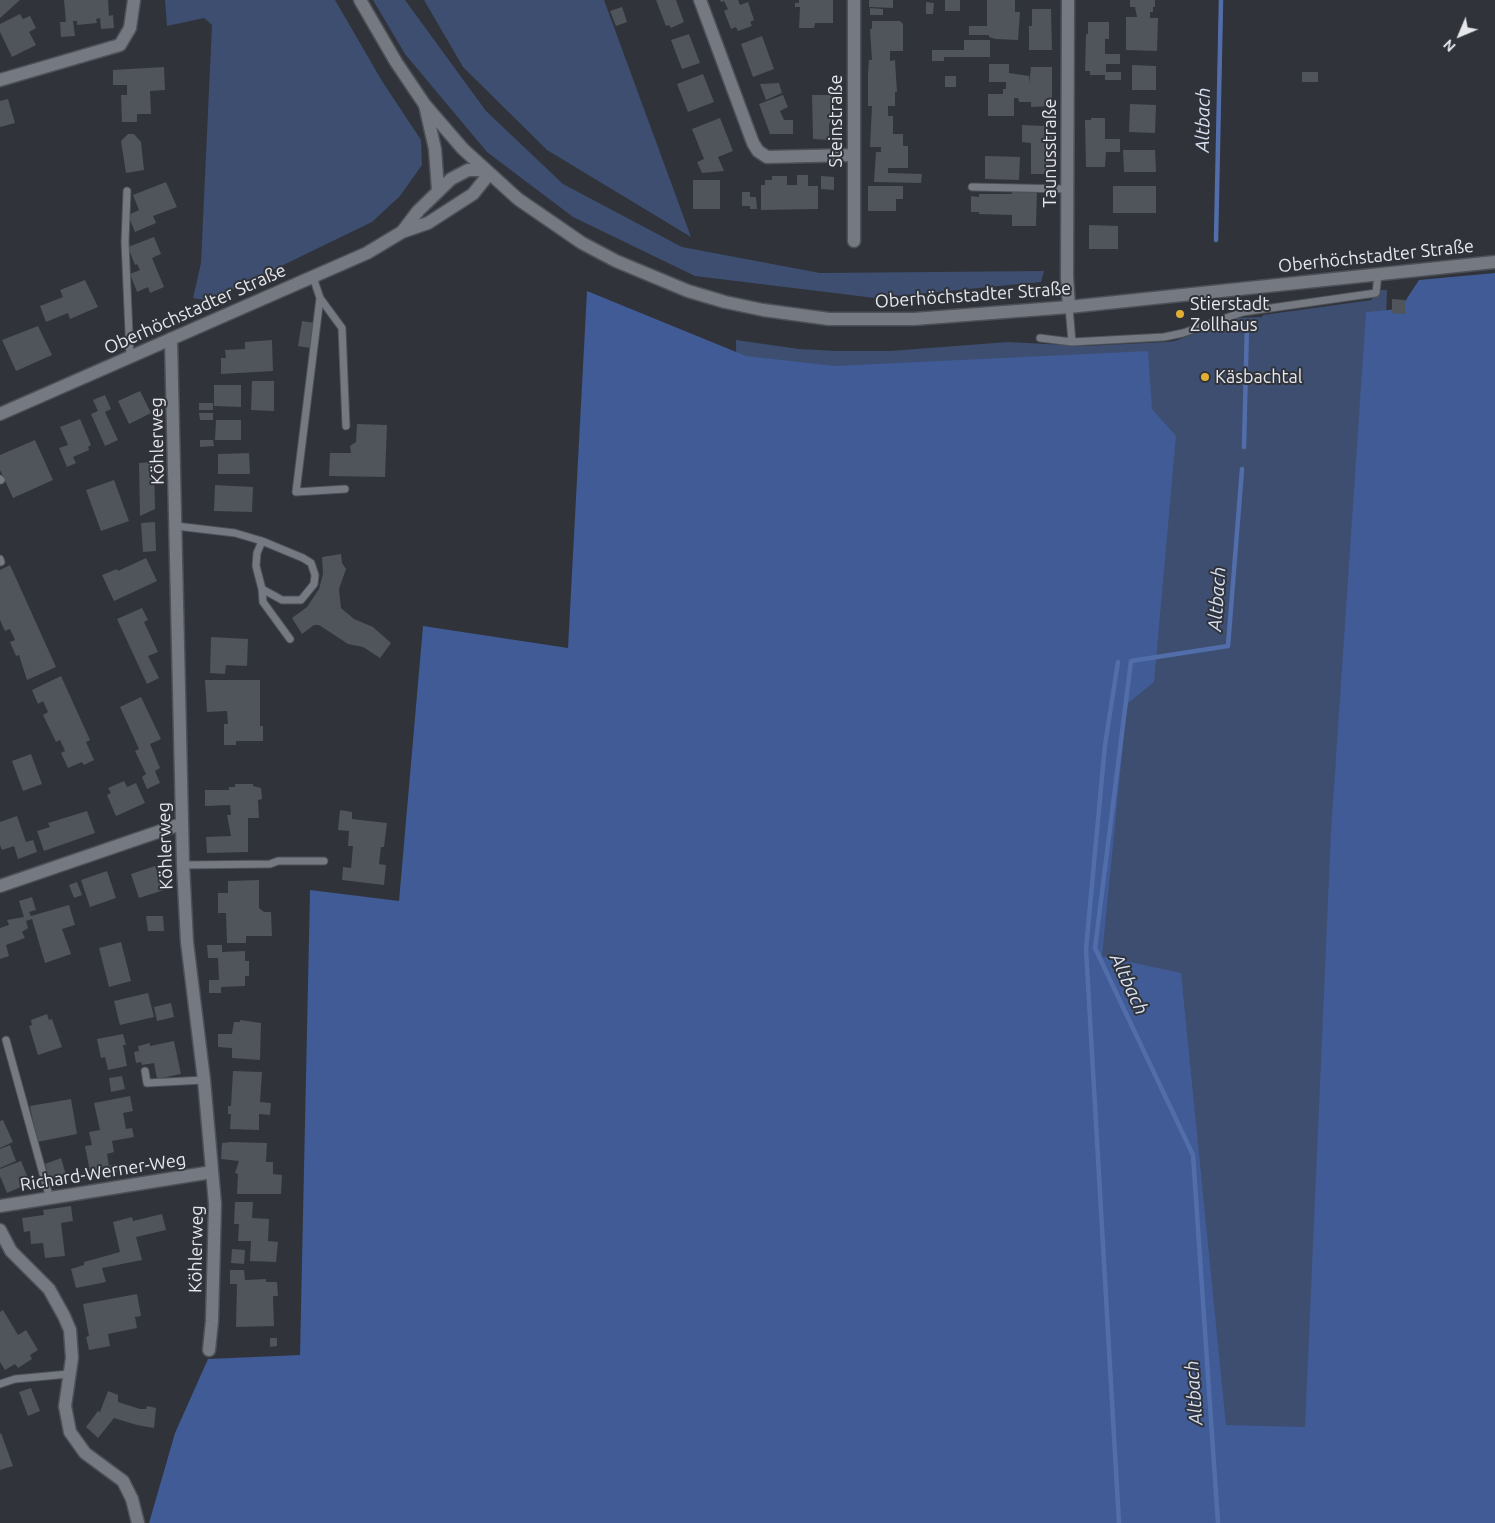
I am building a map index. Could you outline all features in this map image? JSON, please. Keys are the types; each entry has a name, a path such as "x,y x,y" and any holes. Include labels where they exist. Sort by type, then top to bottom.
{"street":[{"path":"0,80 120,45 130,28 134,0"},
{"path":"360,0 396,62 425,106 489,174"},
{"path":"700,0 753,143 758,151 767,157 853,155"},
{"name":"Steinstraße","path":"854,0 854,241"},
{"name":"Taunusstraße","path":"1068,0 1067,189 1069,307"},
{"path":"425,106 437,157 438,190"},
{"name":"Oberhöchstadter Straße","path":"402,232 418,211 451,179 468,170 480,170 489,174 549,222 590,247 651,277 725,302 801,316 866,320 939,317 1069,307 1225,288 1495,262"},
{"name":"Oberhöchstadter Straße","path":"0,414 367,253 402,232 428,224 466,199 481,186 489,174"},
{"name":"Köhlerweg","path":"171,339 183,865 187,942 204,1080 215,1204 212,1321 209,1350"},
{"path":"0,886 181,824"},
{"name":"Richard-Werner-Weg","path":"0,1206 212,1172"},
{"path":"0,1230 11,1251 49,1289 64,1316 72,1344 65,1406 70,1432 85,1453 123,1481 132,1499 138,1523"}],"lane":[{"path":"972,187 1067,189"},
{"path":"127,191 125,242 130,356"},
{"path":"1040,338 1072,342 1164,337 1243,312 1376,293 1378,274"},
{"path":"313,277 320,298 342,328 346,426"},
{"path":"320,298 296,492 345,489"},
{"path":"1069,307 1072,342"},
{"path":"176,526 235,533 262,541 311,563 315,575 314,584 301,600 282,600 262,589"},
{"path":"262,541 257,553 256,566 263,602 290,639"},
{"path":"183,865 270,864 278,860 324,861"},
{"path":"6,1040 50,1199"},
{"path":"145,1071 147,1083 204,1080"},
{"path":"0,1384 15,1379 69,1374"}],"shaded area":[{"path":"165,0 335,0 382,81 421,140 422,165 400,196 372,222 209,301 193,298 201,263 212,25 204,18 167,26"},
{"path":"373,0 405,0 486,111 563,184 682,247 820,273 1044,271 1041,282 875,298 695,276 573,217 487,152 405,54"},
{"path":"424,0 604,0 691,237 547,150 463,67"},
{"path":"1495,273 1495,1523 149,1523 175,1433 208,1359 300,1355 310,890 399,901 423,626 568,648 587,291 746,356 835,366 1148,351 1152,409 1176,436 1154,682 1127,704 1102,956 1181,973 1226,1425 1305,1427 1331,831 1366,312 1400,309 1419,280"},
{"path":"1372,290 1387,290 1386,318 1495,1523 527,1523 737,466 736,340 799,349 837,351 890,351 1008,342 1085,346 1165,342 1175,341 1236,318 1262,317 1263,315 1372,300"}],"building":[{"path":"0,0 20,0 0,18"},
{"path":"64,0 108,0 109,16 113,15 114,28 101,29 100,18 96,19 97,23 77,25 77,21 73,21 75,36 61,37 60,22 66,22"},
{"path":"656,0 676,0 684,22 671,28 669,25 666,26"},
{"path":"720,0 738,0 740,5 748,2 754,20 750,22 752,26 738,31 736,27 731,29 724,11 728,9 724,1 721,2"},
{"path":"799,0 833,0 833,23 815,23 814,28 799,28 800,7 795,7 795,3 799,3"},
{"path":"869,0 893,0 893,8 869,7"},
{"path":"945,0 960,0 960,11 945,11"},
{"path":"987,0 1015,0 1015,12 1020,12 1018,40 996,39 989,37 989,35 969,35 969,26 987,26"},
{"path":"1130,0 1155,0 1155,7 1153,7 1153,12 1150,12 1150,18 1158,18 1157,51 1126,50 1126,17 1137,17 1135,7 1130,7"},
{"path":"926,2 934,3 933,14 926,14"},
{"path":"622,7 627,22 616,26 610,11"},
{"path":"870,8 883,9 883,15 870,15"},
{"path":"1032,9 1051,9 1052,50 1029,50 1029,26 1032,26"},
{"path":"20,14 23,19 30,16 36,28 29,32 36,45 12,57 0,32 0,24"},
{"path":"872,21 900,21 903,24 903,51 890,51 890,61 895,60 897,92 895,92 895,106 888,106 888,116 893,116 893,134 903,134 903,146 908,146 908,168 888,168 888,173 922,174 921,183 874,182 876,152 881,152 881,147 870,147 872,106 868,106 868,74 869,60 872,60 870,30 872,28"},
{"path":"1088,22 1109,22 1109,39 1105,39 1105,54 1120,54 1120,64 1106,64 1106,72 1121,72 1121,80 1105,80 1105,75 1090,75 1090,71 1085,71"},
{"path":"689,34 700,63 682,69 671,40"},
{"path":"762,36 774,69 753,77 741,44"},
{"path":"964,40 990,40 990,57 944,57 944,61 932,61 932,50 964,50"},
{"path":"989,64 1009,64 1009,73 1029,76 1029,84 1031,67 1052,67 1052,106 1031,107 1031,102 1019,102 1018,98 1014,98 1014,116 988,116 988,94 1003,94 1003,89 1006,89 1006,82 989,82"},
{"path":"1132,65 1156,66 1156,90 1132,90"},
{"path":"164,67 165,90 150,91 151,114 137,114 137,122 122,122 121,95 127,95 127,85 113,85 113,70"},
{"path":"1302,72 1318,72 1318,82 1302,82"},
{"path":"703,74 714,102 688,112 677,84"},
{"path":"945,76 956,76 956,87 945,87"},
{"path":"779,83 782,93 766,100 760,84"},
{"path":"783,95 788,107 780,111 784,120 793,120 793,134 770,134 759,104"},
{"path":"812,95 835,95 835,123 829,123 829,140 813,139"},
{"path":"8,99 15,123 0,127 0,101"},
{"path":"1130,104 1156,105 1155,133 1129,132"},
{"path":"720,118 733,151 718,157 724,171 702,173 697,162 704,159 692,129"},
{"path":"1091,118 1105,118 1105,139 1120,139 1120,152 1106,152 1105,167 1086,167 1085,120 1091,120"},
{"path":"1022,125 1044,126 1044,136 1052,136 1051,170 1046,170 1046,174 1031,174 1031,143 1022,142"},
{"path":"128,134 134,134 141,142 144,170 126,173 121,141"},
{"path":"1123,150 1155,150 1156,172 1124,172"},
{"path":"985,156 1020,157 1019,180 985,179"},
{"path":"797,175 808,175 808,186 818,186 818,209 761,210 761,185 765,185 765,180 772,180 772,176 787,176 787,185 797,185"},
{"path":"821,176 834,177 834,190 821,189"},
{"path":"693,180 720,180 720,209 693,209"},
{"path":"166,182 177,207 153,216 156,223 135,232 128,215 139,210 133,195"},
{"path":"868,186 903,186 903,199 896,199 896,211 868,211"},
{"path":"1113,186 1156,186 1156,213 1113,213"},
{"path":"1012,189 1037,189 1036,226 1012,226 1012,215 971,212 971,196 979,197 979,194 1012,194"},
{"path":"742,192 750,192 750,197 756,197 757,209 750,209 750,206 742,206"},
{"path":"1089,225 1118,226 1118,249 1089,249"},
{"path":"154,237 161,254 152,258 164,287 150,293 148,287 137,292 130,274 140,270 137,264 135,265 128,247"},
{"path":"85,280 98,307 70,319 68,313 46,322 40,306 63,297 60,290"},
{"path":"1392,299 1405,300 1405,314 1392,313"},
{"path":"302,321 315,323 310,348 298,346"},
{"path":"38,326 52,355 16,371 2,340"},
{"path":"272,340 273,371 221,374 221,358 226,358 225,350 245,349 245,342"},
{"path":"252,381 274,381 274,411 251,410"},
{"path":"214,385 241,385 241,407 214,406"},
{"path":"140,391 151,413 129,424 118,401"},
{"path":"105,395 111,409 105,412 118,440 105,446 91,414 98,411 93,400"},
{"path":"199,403 213,403 213,410 199,410"},
{"path":"199,413 213,413 213,420 200,420"},
{"path":"80,419 91,445 88,447 89,450 73,457 76,463 67,467 59,448 68,445 60,427"},
{"path":"216,420 241,420 241,440 215,440"},
{"path":"357,424 387,425 385,477 329,476 330,453 351,453 350,446 356,442"},
{"path":"35,440 53,480 13,498 0,470 0,455"},
{"path":"200,440 213,440 214,446 200,447"},
{"path":"249,453 250,474 218,474 218,454"},
{"path":"154,462 155,509 140,516 139,463"},
{"path":"114,480 129,521 101,531 86,490"},
{"path":"215,485 253,487 252,512 214,511"},
{"path":"155,522 156,551 143,552 141,523"},
{"path":"341,554 342,563 346,569 339,589 341,608 354,619 373,627 391,643 380,658 363,647 348,644 319,625 314,625 302,634 292,618 307,607 319,589 323,574 322,557"},
{"path":"146,558 157,581 114,601 102,575 117,569 118,571"},
{"path":"10,565 56,667 27,680 19,655 16,656 10,642 15,640 10,629 5,631 0,620 0,570"},
{"path":"142,608 148,620 144,622 158,652 148,656 159,678 147,684 117,619"},
{"path":"211,637 248,639 247,666 226,665 225,674 210,673"},
{"path":"61,676 90,740 86,742 94,760 84,765 82,762 68,768 61,753 65,751 60,740 56,742 43,715 48,712 43,701 38,704 32,690"},
{"path":"205,680 260,680 260,726 263,726 263,741 236,741 236,745 224,745 224,724 228,724 227,711 207,712"},
{"path":"141,697 161,739 150,744 160,768 155,771 160,783 147,789 142,777 146,774 135,751 139,749 120,707"},
{"path":"31,754 42,784 23,791 12,761"},
{"path":"124,781 127,787 136,783 145,803 116,816 107,795 111,793 108,788"},
{"path":"235,784 253,784 253,786 261,788 262,799 258,800 259,818 248,818 248,852 207,853 206,837 231,836 227,815 231,815 230,805 205,806 205,790 229,790 229,787 235,787"},
{"path":"340,810 352,812 352,819 387,823 384,847 381,847 379,864 386,865 384,885 342,880 343,867 351,868 353,846 348,846 349,831 338,830"},
{"path":"87,811 95,833 44,851 37,831 50,827 48,823"},
{"path":"17,816 26,842 33,840 37,852 18,859 14,846 2,850 0,845 0,822"},
{"path":"155,866 164,890 139,898 131,874"},
{"path":"107,871 116,898 90,907 81,880"},
{"path":"259,880 259,908 264,912 271,912 272,936 246,936 246,943 227,943 226,913 218,913 218,893 228,893 228,881"},
{"path":"77,882 82,895 74,898 69,885"},
{"path":"32,897 36,910 29,912 31,916 69,905 75,925 62,929 71,954 45,963 32,919 26,921 28,928 22,932 25,938 6,945 9,956 0,959 0,928 9,925 7,920 24,917 19,901"},
{"path":"146,916 163,916 164,931 148,931"},
{"path":"121,942 131,981 109,987 99,948"},
{"path":"207,945 222,945 222,952 245,951 245,961 249,961 249,976 245,976 245,986 221,987 221,993 209,993 209,980 219,980 218,958 208,958"},
{"path":"148,993 154,1017 120,1025 114,1001"},
{"path":"171,1003 174,1017 157,1021 154,1007"},
{"path":"47,1014 49,1020 52,1019 62,1047 38,1055 29,1026 32,1025 31,1020"},
{"path":"240,1020 261,1023 260,1060 232,1058 232,1048 218,1047 218,1034 232,1034 234,1022 240,1022"},
{"path":"123,1034 126,1045 123,1045 127,1066 108,1070 105,1057 101,1058 97,1039"},
{"path":"174,1041 181,1074 157,1079 154,1063 142,1065 141,1062 136,1063 134,1052 139,1051 138,1046 150,1043 150,1046"},
{"path":"233,1071 262,1072 260,1102 271,1103 270,1115 259,1114 259,1130 230,1129 231,1114 228,1114 228,1106 231,1106"},
{"path":"122,1076 125,1089 111,1092 109,1078"},
{"path":"130,1096 133,1111 123,1113 126,1129 132,1128 134,1137 112,1141 114,1152 107,1154 109,1166 116,1164 117,1172 91,1177 85,1146 92,1145 89,1132 100,1130 94,1103"},
{"path":"71,1099 77,1134 37,1142 30,1106"},
{"path":"3,1120 13,1142 0,1148 0,1121"},
{"path":"222,1143 267,1143 266,1162 273,1162 273,1174 282,1175 281,1194 237,1194 238,1174 235,1173 239,1161 221,1159"},
{"path":"10,1145 16,1161 0,1168 0,1149"},
{"path":"61,1158 68,1182 52,1187 44,1171 47,1170 45,1164"},
{"path":"21,1161 30,1183 7,1193 0,1176 0,1169"},
{"path":"235,1202 253,1202 252,1218 269,1219 268,1241 278,1242 276,1262 250,1261 251,1241 238,1241 239,1224 234,1224"},
{"path":"71,1206 73,1221 61,1223 65,1256 45,1258 43,1243 31,1244 30,1231 24,1232 22,1218 44,1215 43,1210"},
{"path":"162,1214 166,1230 136,1237 142,1260 102,1268 106,1282 76,1288 71,1269 84,1265 84,1262 120,1252 113,1222 132,1217 133,1221"},
{"path":"232,1249 245,1250 244,1264 231,1263"},
{"path":"230,1270 244,1270 245,1280 266,1279 266,1282 277,1282 278,1296 273,1296 274,1326 236,1327 237,1284 230,1284"},
{"path":"137,1294 141,1316 135,1317 137,1328 108,1334 110,1346 89,1350 86,1337 89,1336 83,1304"},
{"path":"3,1310 18,1335 26,1330 38,1350 30,1355 32,1359 18,1368 15,1364 5,1370 0,1362 0,1312"},
{"path":"270,1338 277,1338 277,1346 270,1347"},
{"path":"31,1388 40,1411 28,1416 19,1392"},
{"path":"108,1391 118,1395 118,1402 140,1409 146,1409 147,1406 156,1408 154,1428 114,1418 98,1438 86,1427 98,1411 100,1412"},
{"path":"0,1434 13,1466 0,1470"}],"waterway":[{"name":"Altbach","path":"1216,240 1221,0"},
{"name":"Altbach","path":"1244,447 1247,324"},
{"name":"Altbach","path":"1218,1523 1193,1155 1095,948 1131,661 1228,646 1242,469"},
{"path":"1118,662 1105,745 1086,949 1119,1523"}],"place":[{"name":"Stierstadt Zollhaus","path":"1180,314"},
{"name":"Käsbachtal","path":"1205,377"}]}
